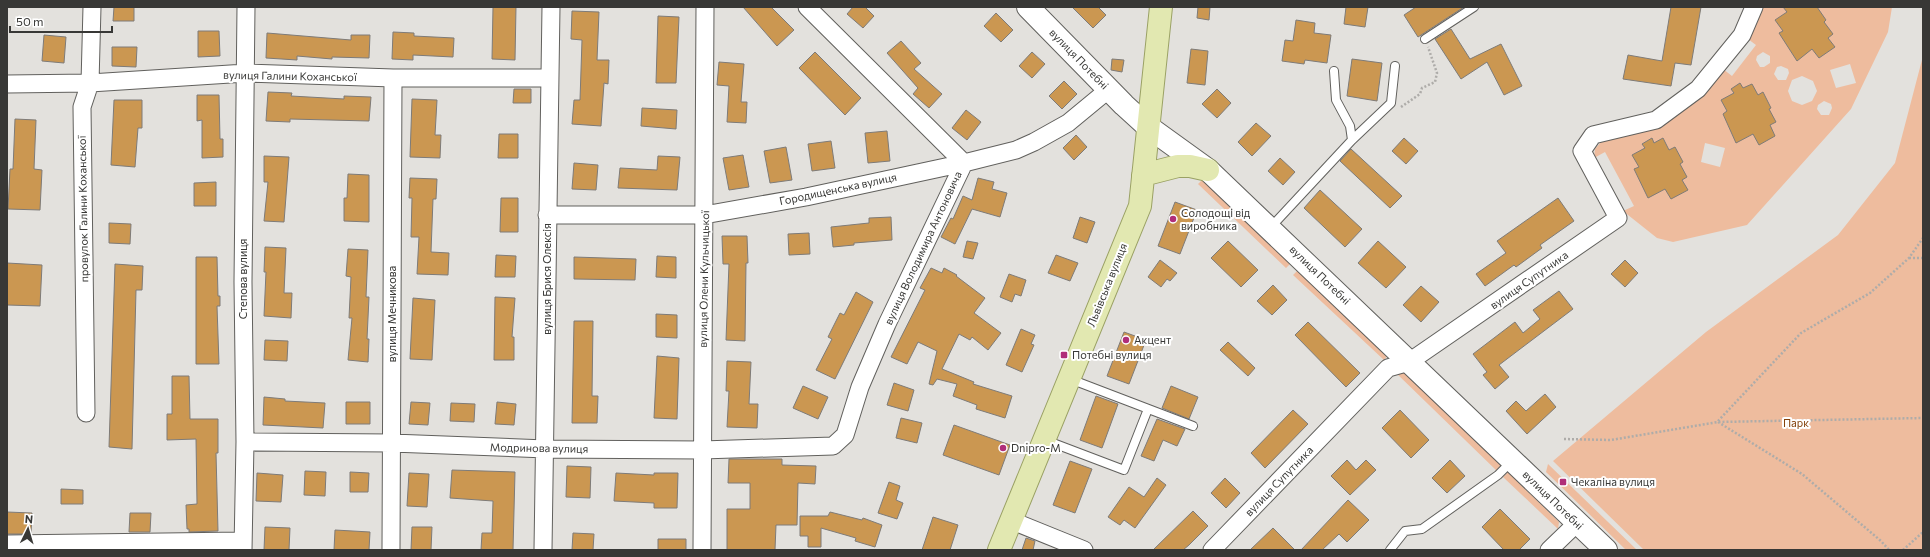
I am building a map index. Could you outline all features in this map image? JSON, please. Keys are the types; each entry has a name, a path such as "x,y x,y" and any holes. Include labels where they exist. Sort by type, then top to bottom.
{"main road":[{"name":"Львівська вулиця","path":"999,550 1140,206 1161,7"},
{"path":"1143,175 1178,166 1190,166 1208,170"}],"street":[{"name":"провулок Галини Коханської","path":"86,413 82,107 90,83 92,7"},
{"name":"Степова вулиця","path":"242,546 245,442 243,282 246,7"},
{"name":"вулиця Брися Олексія","path":"543,550 546,449 547,215 551,7"},
{"name":"вулиця Олени Кульчицької","path":"702,550 705,7"},
{"name":"вулиця Володимира Антоновича","path":"807,7 964,163 887,324 860,387 845,435 833,446"},
{"name":"вулиця Потебні","path":"1028,7 1108,90 1148,126 1208,170 1606,550"},
{"name":"вулиця Супутника","path":"1212,550 1388,368 1409,362 1618,218 1582,151 1593,135 1656,120 1698,89 1742,35 1754,7"},
{"name":"вулиця Галини Коханської","path":"7,84 90,83 246,73 393,78 550,78"},
{"name":"вулиця Мечникова","path":"391,550 393,78"},
{"name":"Городищенська вулиця","path":"547,215 704,215 806,196 964,163 1016,150 1034,142 1068,123 1108,90"},
{"name":"Модринова вулиця","path":"245,442 392,443 546,449 702,450 833,446"},
{"path":"1010,520 1084,550"},
{"path":"1549,550 1577,523"},
{"path":"7,544 242,546"}],"lane":[{"path":"1425,39 1474,7"},
{"path":"1270,228 1352,140 1391,103 1395,66"},
{"path":"1334,71 1336,100 1350,126 1352,140"},
{"path":"1069,379 1193,426"},
{"path":"1044,440 1124,470 1148,409"},
{"path":"1390,550 1405,531 1422,529 1498,475 1512,460"}],"path":[{"path":"1396,111 1407,101 1420,94 1422,88 1435,82 1437,73 1425,39"},
{"path":"1718,422 1801,333 1870,293 1909,258 1923,238"},
{"path":"1909,258 1923,258"},
{"path":"1564,439 1611,440 1718,422 1923,418"},
{"path":"1718,422 1802,474 1889,550"},
{"path":"1903,550 1923,532"}],"green space":[{"path":"1763,7 1892,7 1888,32 1851,109 1747,225 1673,242 1657,238 1623,211 1634,206 1605,152 1594,158 1595,149 1601,142 1659,127 1723,69 1732,76 1756,45 1748,39","holes":["1763,52 1770,56 1770,63 1764,67 1760,67 1756,60 1757,56","1850,64 1856,83 1836,88 1830,70","1781,66 1788,69 1789,73 1786,80 1778,80 1774,74 1777,67","1802,76 1813,81 1817,91 1812,101 1802,105 1792,101 1788,91 1792,80","1824,101 1831,104 1832,108 1829,115 1821,115 1817,109 1818,105","1705,143 1725,148 1720,167 1701,162"]},
{"name":"Парк","path":"1923,56 1923,550 1644,550 1553,461 1706,332 1838,235 1895,163"},
{"path":"1203,179 1291,263 1286,268 1198,184"},
{"path":"1298,270 1388,355 1384,360 1293,275"},
{"path":"1402,369 1503,467 1498,472 1394,371"},
{"path":"1548,464 1637,550 1626,550 1546,472"},
{"path":"1508,472 1559,522 1558,529 1503,477"}],"building":[{"path":"114,7 134,7 134,21 113,21"},
{"path":"493,7 516,7 515,60 492,59"},
{"path":"743,7 771,7 794,30 777,46"},
{"path":"853,7 865,7 874,16 863,28 847,14"},
{"path":"1072,7 1098,7 1106,15 1093,28"},
{"path":"1198,7 1210,7 1209,20 1197,18"},
{"path":"1346,7 1368,7 1365,27 1344,24"},
{"path":"1416,7 1464,7 1418,37 1404,15"},
{"path":"1671,7 1701,7 1691,65 1675,63 1671,86 1623,79 1628,55 1662,61"},
{"path":"1783,7 1817,7 1826,20 1824,22 1833,34 1828,38 1835,47 1819,58 1812,49 1797,61 1779,33 1783,31 1775,20 1787,12"},
{"path":"572,11 599,12 597,60 609,60 608,84 604,83 601,126 572,124 574,100 580,100 582,40 571,39"},
{"path":"996,13 1013,30 1001,42 984,26"},
{"path":"658,16 679,17 676,83 656,83"},
{"path":"1296,20 1315,23 1314,33 1331,35 1327,63 1305,60 1304,64 1282,61 1285,40 1293,41"},
{"path":"1451,29 1470,59 1501,44 1522,86 1504,95 1487,62 1461,79 1435,39"},
{"path":"198,31 219,31 220,56 198,57"},
{"path":"393,32 414,33 414,36 454,38 453,57 413,55 413,60 392,59"},
{"path":"267,33 351,40 351,35 370,35 369,58 332,57 332,59 297,56 297,60 266,58"},
{"path":"44,35 66,37 64,63 42,61"},
{"path":"901,41 921,63 914,69 942,94 929,108 913,94 918,88 887,53"},
{"path":"112,47 137,47 136,67 112,66"},
{"path":"1191,49 1208,51 1205,85 1187,83"},
{"path":"815,52 861,98 845,115 799,68"},
{"path":"1032,52 1045,64 1032,78 1019,66"},
{"path":"1112,59 1124,60 1122,72 1111,70"},
{"path":"1352,59 1382,63 1377,101 1347,96"},
{"path":"719,62 744,64 741,102 747,102 746,123 727,122 729,86 717,85"},
{"path":"1064,81 1077,94 1062,109 1049,96"},
{"path":"1740,83 1743,88 1752,84 1758,95 1763,92 1771,108 1769,109 1776,122 1770,125 1775,136 1759,145 1753,134 1736,143 1723,114 1727,111 1721,100 1734,93 1731,89"},
{"path":"514,89 531,89 531,103 513,103"},
{"path":"1217,89 1231,103 1217,118 1202,104"},
{"path":"268,92 292,93 291,96 344,99 344,96 371,97 369,121 290,119 290,122 266,121"},
{"path":"197,95 219,95 220,139 223,139 223,157 202,158 202,120 197,121"},
{"path":"412,99 437,100 435,135 441,135 440,158 410,157"},
{"path":"114,100 142,100 142,128 138,128 135,167 111,165"},
{"path":"642,108 677,110 676,129 641,126"},
{"path":"966,110 981,122 967,140 952,128"},
{"path":"15,119 36,120 34,169 42,170 40,210 8,209 10,169 13,169"},
{"path":"1256,123 1271,136 1252,156 1238,142"},
{"path":"887,131 890,161 868,163 865,133"},
{"path":"499,134 518,134 518,158 498,158"},
{"path":"1076,135 1087,147 1074,160 1063,148"},
{"path":"1404,138 1418,151 1406,164 1392,151"},
{"path":"1652,138 1654,143 1663,138 1669,150 1675,147 1683,162 1680,164 1687,177 1682,180 1688,190 1671,199 1665,189 1648,198 1634,169 1639,167 1632,155 1645,148 1642,144"},
{"path":"831,141 835,168 812,171 808,144"},
{"path":"786,147 792,180 770,183 764,151"},
{"path":"1351,149 1402,196 1390,208 1340,161"},
{"path":"743,155 749,187 729,190 723,158"},
{"path":"264,156 289,157 284,222 264,221 268,182 264,182"},
{"path":"658,156 680,157 677,190 618,188 620,168 657,170"},
{"path":"1280,158 1295,172 1283,185 1268,171"},
{"path":"574,163 598,165 596,190 572,189"},
{"path":"348,174 369,175 369,222 344,221 344,198 347,198"},
{"path":"410,178 437,179 436,199 433,199 431,252 449,253 448,275 417,274 419,237 411,237 412,198 409,198"},
{"path":"978,178 994,182 992,189 1007,193 1000,217 972,209 955,244 941,237 951,218 953,219 963,196 972,200"},
{"path":"216,182 216,206 194,206 194,183"},
{"path":"1320,190 1362,229 1345,247 1304,208"},
{"path":"501,198 518,198 518,232 500,232"},
{"path":"1558,198 1574,221 1540,245 1542,248 1516,267 1514,265 1485,286 1476,274 1506,253 1497,241"},
{"path":"1175,202 1197,210 1180,254 1158,246"},
{"path":"891,217 892,240 854,243 854,245 833,247 831,227 869,223 869,218"},
{"path":"1080,217 1095,222 1087,243 1073,238"},
{"path":"109,223 131,224 130,244 109,243"},
{"path":"809,233 810,254 789,255 788,234"},
{"path":"722,236 747,236 748,263 746,263 745,341 726,340 729,264 723,264"},
{"path":"967,241 978,243 973,259 963,257"},
{"path":"1228,241 1258,270 1241,287 1211,258"},
{"path":"1378,241 1406,267 1386,288 1358,263"},
{"path":"265,247 286,248 284,293 292,293 291,318 264,316 266,272 264,272"},
{"path":"348,249 368,250 366,297 369,297 367,339 369,339 368,362 348,360 352,318 349,318 351,277 346,276"},
{"path":"496,255 516,256 515,277 495,277"},
{"path":"1056,255 1078,263 1070,281 1048,273"},
{"path":"657,256 676,257 676,278 656,277"},
{"path":"196,257 217,257 218,296 220,296 220,306 217,306 219,364 196,364"},
{"path":"574,257 636,259 635,280 574,279"},
{"path":"1160,260 1177,273 1170,281 1167,279 1161,287 1148,277"},
{"path":"1625,260 1638,273 1625,287 1611,274"},
{"path":"7,263 42,265 40,306 7,305"},
{"path":"115,264 143,266 142,290 136,290 132,449 109,447"},
{"path":"931,268 942,273 944,268 957,275 956,276 985,298 974,313 1001,333 988,350 972,337 970,340 959,334 942,369 974,382 973,384 1012,396 1005,418 976,409 977,405 953,396 957,384 937,379 933,385 929,384 937,351 918,342 907,364 891,357 925,290 920,288"},
{"path":"1009,274 1026,280 1021,296 1015,294 1012,302 1000,297"},
{"path":"1273,285 1287,300 1272,315 1257,301"},
{"path":"1421,286 1439,302 1421,322 1403,305"},
{"path":"1559,291 1573,309 1499,365 1509,377 1495,389 1483,375 1487,372 1473,354 1515,322 1523,333 1540,319 1533,310"},
{"path":"856,292 873,302 835,379 816,370 832,339 828,337 840,313 844,315"},
{"path":"495,297 515,298 512,337 514,337 514,360 494,360"},
{"path":"413,298 435,300 432,360 410,359"},
{"path":"656,314 677,315 677,338 656,337"},
{"path":"574,321 593,321 592,396 598,396 597,423 572,423"},
{"path":"1308,322 1360,373 1346,387 1295,335"},
{"path":"1021,329 1035,335 1031,344 1034,345 1022,372 1006,365"},
{"path":"1124,332 1146,340 1129,384 1107,376"},
{"path":"265,340 288,341 287,361 264,360"},
{"path":"1228,342 1255,368 1248,376 1220,350"},
{"path":"657,356 679,358 677,419 654,418"},
{"path":"727,361 751,362 749,404 758,404 757,428 727,427 729,391 726,391"},
{"path":"172,376 189,376 190,419 218,419 218,453 216,453 218,531 189,532 189,529 187,529 186,505 197,504 196,439 167,440 167,414 172,414"},
{"path":"894,383 914,390 908,411 887,405"},
{"path":"803,386 828,397 818,419 793,408"},
{"path":"1171,386 1198,397 1189,419 1162,408"},
{"path":"1545,394 1556,407 1527,434 1506,411 1516,401 1526,411"},
{"path":"1096,396 1118,404 1102,448 1080,440"},
{"path":"264,397 285,399 285,401 325,403 323,428 263,425"},
{"path":"346,402 370,402 370,424 346,424"},
{"path":"411,402 430,403 428,425 409,424"},
{"path":"497,402 516,404 514,425 495,424"},
{"path":"451,403 475,404 474,422 450,421"},
{"path":"1293,410 1308,424 1265,468 1251,453"},
{"path":"1400,410 1429,440 1411,458 1382,428"},
{"path":"901,418 922,423 917,443 896,438"},
{"path":"1157,419 1185,429 1177,446 1163,440 1154,461 1141,456"},
{"path":"954,425 1010,445 999,475 943,455"},
{"path":"729,459 782,459 782,465 816,466 815,484 798,483 797,525 776,525 775,550 727,550 727,509 750,509 750,483 728,483"},
{"path":"1347,460 1356,470 1366,460 1376,470 1350,495 1331,476"},
{"path":"1450,460 1465,476 1447,493 1432,478"},
{"path":"1070,461 1092,469 1075,513 1053,505"},
{"path":"567,466 591,467 590,498 566,497"},
{"path":"452,470 515,472 513,550 481,550 482,533 492,533 493,501 450,498"},
{"path":"305,471 326,472 325,496 304,495"},
{"path":"350,472 369,473 368,492 350,492"},
{"path":"257,473 283,475 281,502 256,501"},
{"path":"409,473 429,474 427,507 407,506"},
{"path":"616,473 654,475 654,473 678,473 677,508 654,508 654,503 614,501"},
{"path":"1157,478 1166,485 1135,528 1124,520 1120,525 1108,517 1129,487 1144,497"},
{"path":"1225,478 1240,493 1226,508 1211,493"},
{"path":"889,482 900,486 896,500 903,503 897,519 878,513"},
{"path":"61,489 83,490 83,504 61,504"},
{"path":"1348,500 1369,520 1347,542 1339,534 1322,550 1301,550"},
{"path":"1500,509 1530,539 1519,550 1504,550 1482,527"},
{"path":"1193,511 1208,526 1189,545 1183,550 1153,550"},
{"path":"7,512 32,513 31,534 7,534"},
{"path":"830,512 862,520 863,518 882,525 875,547 855,541 856,538 821,528 821,547 808,547 808,536 800,536 800,516 828,516"},
{"path":"130,513 151,513 150,532 129,532"},
{"path":"933,517 958,525 950,550 922,550"},
{"path":"265,527 290,528 289,550 264,550"},
{"path":"412,527 432,527 431,550 411,550"},
{"path":"1273,528 1295,550 1250,550"},
{"path":"335,530 370,532 369,550 334,550"},
{"path":"573,533 594,534 593,550 572,550"},
{"path":"1026,538 1035,541 1033,550 1022,550"},
{"path":"658,539 686,539 686,550 658,550"}],"place":[{"name":"Солодощі від виробника","path":"1173,219"},
{"name":"Акцент","path":"1126,340"},
{"name":"Потебні вулиця","path":"1064,355"},
{"name":"Dnipro-M","path":"1003,448"},
{"name":"Чекаліна вулиця","path":"1563,482"}]}
